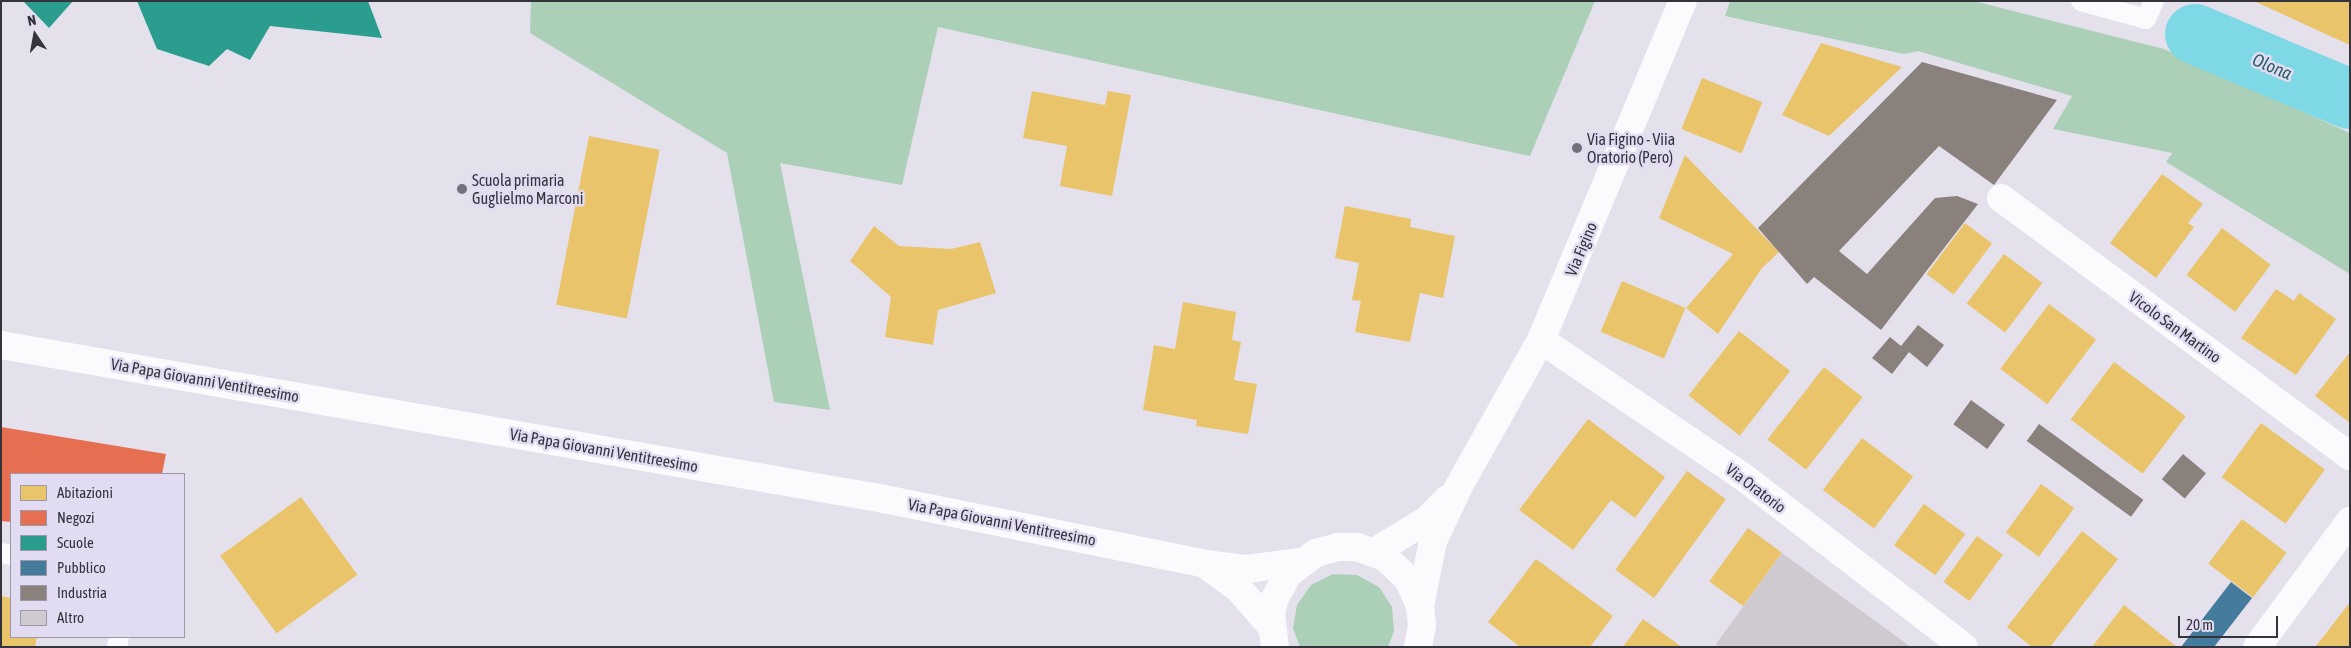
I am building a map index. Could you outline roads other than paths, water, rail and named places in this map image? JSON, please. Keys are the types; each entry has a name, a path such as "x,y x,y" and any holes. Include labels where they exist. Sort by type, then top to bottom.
{"street":[{"name":"Via Figino","path":"1420,606 1433,541 1459,486 1541,340 1683,1"},
{"name":"Vicolo San Martino","path":"2001,198 2350,456"},
{"name":"Via Oratorio","path":"1541,340 1742,476 1964,647"},
{"name":"Via Papa Giovanni Ventitreesimo","path":"1,345 884,499 1205,564 1246,569 1301,562"},
{"name":"Via Figino","path":"1374,552 1427,520 1459,486"},
{"path":"2257,647 2350,521"},
{"path":"1273,636 1274,600 1281,585 1301,562 1316,553 1338,548 1357,547 1374,552 1398,567 1408,579 1420,606 1422,643"},
{"name":"Via Papa Giovanni Ventitreesimo","path":"1205,564 1240,589 1273,636"}],"lane":[{"path":"2081,1 2146,19 2154,1"}],"waterway":[{"name":"Olona","path":"2195,34 2350,99"}],"place":[{"name":"Via Figino - Viia Oratorio (Pero)","path":"1577,148"},
{"name":"Scuola primaria Guglielmo Marconi","path":"462,189"}]}
